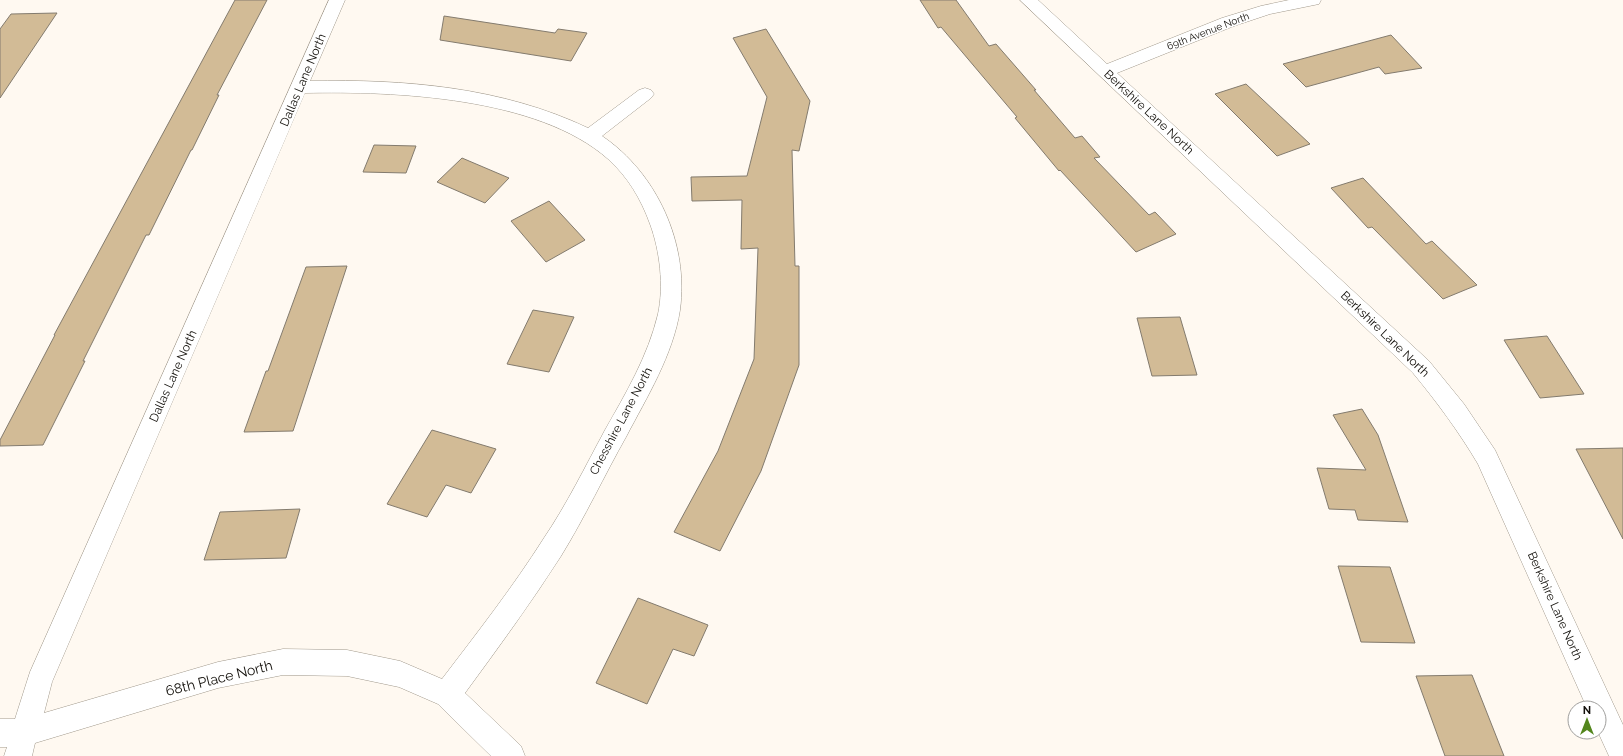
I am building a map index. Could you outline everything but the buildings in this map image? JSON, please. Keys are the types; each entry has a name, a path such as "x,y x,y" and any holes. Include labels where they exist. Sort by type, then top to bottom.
{"street":[{"name":"Dallas Lane North","path":"14,741 337,0"},
{"name":"Berkshire Lane North","path":"1028,0 1421,367 1444,393 1466,423 1487,457 1623,756"},
{"name":"69th Avenue North","path":"1105,71 1228,22 1267,10 1313,0"},
{"name":"Chesshire Lane North","path":"300,87 385,87 421,89 488,100 542,115 569,126 614,154 649,197 666,237 670,268 669,312 661,344 646,376 553,546 520,595 447,695"},
{"path":"588,137 646,94"},
{"name":"68th Place North","path":"14,741 218,675 283,662 347,663 400,674 447,695 511,756"}]}
